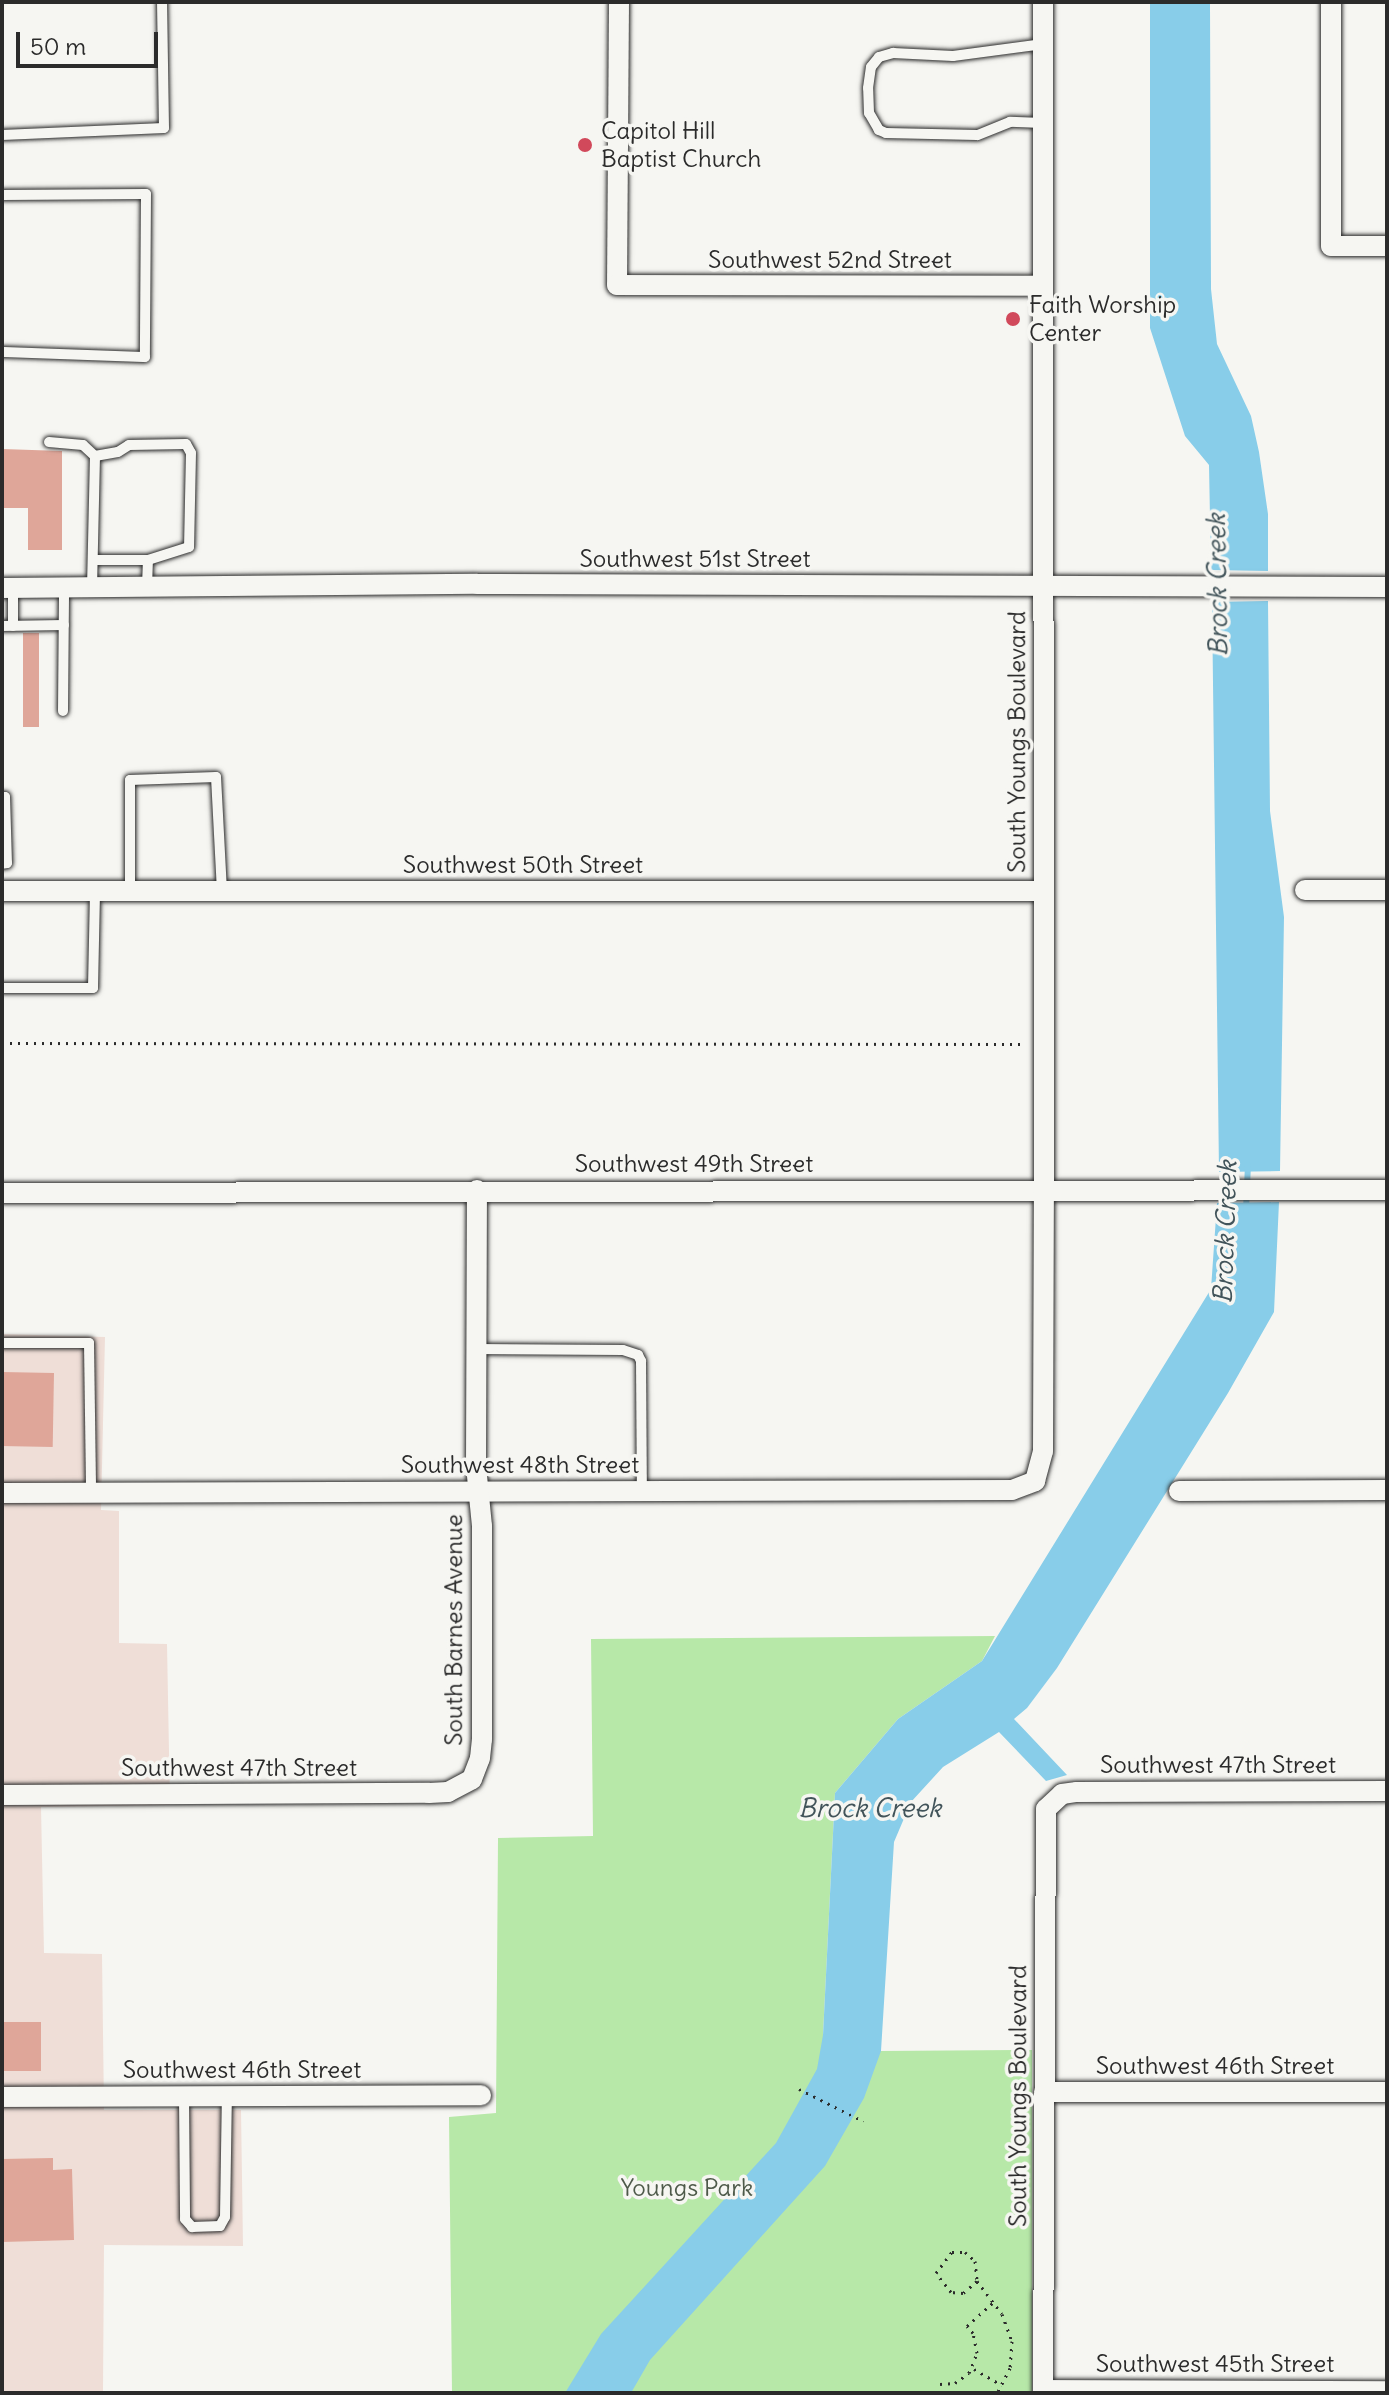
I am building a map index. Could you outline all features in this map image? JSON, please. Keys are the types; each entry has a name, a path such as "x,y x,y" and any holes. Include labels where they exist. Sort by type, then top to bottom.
{"street":[{"name":"Southwest 52nd Street","path":"619,2 617,285 1043,286"},
{"name":"South Youngs Boulevard","path":"1035,1481 1043,1451 1043,2"},
{"path":"1331,2 1331,246 1387,246"},
{"name":"Southwest 51st Street","path":"8,588 493,584 1387,587"},
{"path":"1305,890 1387,890"},
{"name":"Southwest 50th Street","path":"2,891 1043,891"},
{"name":"South Barnes Avenue","path":"472,1779 480,1758 482,1739 482,1526 478,1491 476,1349 477,1190"},
{"name":"Southwest 49th Street","path":"2,1193 1387,1190"},
{"name":"Southwest 48th Street","path":"2,1493 1012,1490 1035,1481"},
{"path":"1179,1491 1387,1490"},
{"name":"Southwest 47th Street","path":"2,1795 429,1793 448,1792 472,1779"},
{"name":"Southwest 47th Street","path":"1052,1800 1077,1792 1387,1791"},
{"name":"South Youngs Boulevard","path":"1043,2391 1044,1822 1052,1800"},
{"name":"Southwest 46th Street","path":"1044,2092 1387,2092"},
{"name":"Southwest 46th Street","path":"2,2097 481,2095"},
{"name":"Southwest 45th Street","path":"1043,2391 1387,2391"}],"lane":[{"path":"2,135 164,128 162,2"},
{"path":"1043,44 953,56 893,53 879,57 871,67 868,88 869,113 879,130 886,133 977,135 1010,122 1043,123"},
{"path":"2,195 146,194 145,357 2,352"},
{"path":"49,442 83,445 95,456 92,588"},
{"path":"93,560 148,560 189,547 191,453 186,444 143,443 95,456"},
{"path":"147,587 148,560"},
{"path":"8,588 8,626 64,625"},
{"path":"63,711 64,588"},
{"path":"130,890 130,780 216,777 222,891"},
{"path":"2,797 5,797 7,863 2,864"},
{"path":"2,988 93,988 95,890"},
{"path":"2,1343 89,1343 91,1492"},
{"path":"476,1349 623,1350 638,1355 642,1491"},
{"path":"184,2096 185,2219 192,2227 220,2226 225,2217 227,2096"}],"path":[{"path":"2,1043 1043,1044"},
{"path":"799,2089 863,2121"},
{"path":"977,2281 963,2293 951,2292 936,2273 952,2252 959,2250 975,2261 977,2281 994,2302 1012,2341 1010,2368 997,2393"},
{"path":"940,2384 963,2379 972,2368 976,2343 967,2326 994,2302"},
{"path":"972,2368 1002,2385"}],"shaded area":[{"path":"2,1334 105,1337 101,1510 119,1511 119,1643 167,1644 170,1805 41,1807 44,1953 102,1954 104,2110 241,2110 243,2246 104,2245 103,2393 2,2393"}],"green space":[{"name":"Youngs Park","path":"995,1636 982,1661 898,1719 835,1793 823,2035 881,2051 1032,2050 1032,2393 452,2393 449,2117 496,2113 498,1838 593,1836 591,1639"}],"water":[{"name":"Brock Creek","path":"1150,2 1210,2 1211,289 1217,344 1251,416 1259,452 1268,514 1268,571 1211,570 1209,465 1185,436 1150,328"},
{"name":"Brock Creek","path":"1268,601 1270,811 1284,917 1280,1171 1219,1172 1212,602"},
{"name":"Brock Creek","path":"1279,1202 1274,1312 1228,1393 1057,1668 1027,1708 1014,1719 1067,1775 1046,1781 999,1732 943,1767 911,1802 894,1842 881,2051 864,2098 825,2166 650,2360 631,2393 565,2393 601,2334 776,2143 817,2069 823,2035 835,1793 898,1719 982,1661 1211,1289 1217,1203"}],"building":[{"path":"2,449 62,451 62,550 28,550 28,508 2,508"},
{"path":"23,633 39,633 39,727 23,727"},
{"path":"2,1372 54,1373 53,1447 2,1446"},
{"path":"2,2022 41,2022 41,2071 2,2071"},
{"path":"53,2158 53,2170 72,2169 74,2240 2,2242 2,2159"}],"waterway":[{"name":"Brock Creek","path":"1246,1210 1248,1165"}],"place":[{"name":"Capitol Hill Baptist Church","path":"585,145"},
{"name":"Faith Worship Center","path":"1013,319"}]}
